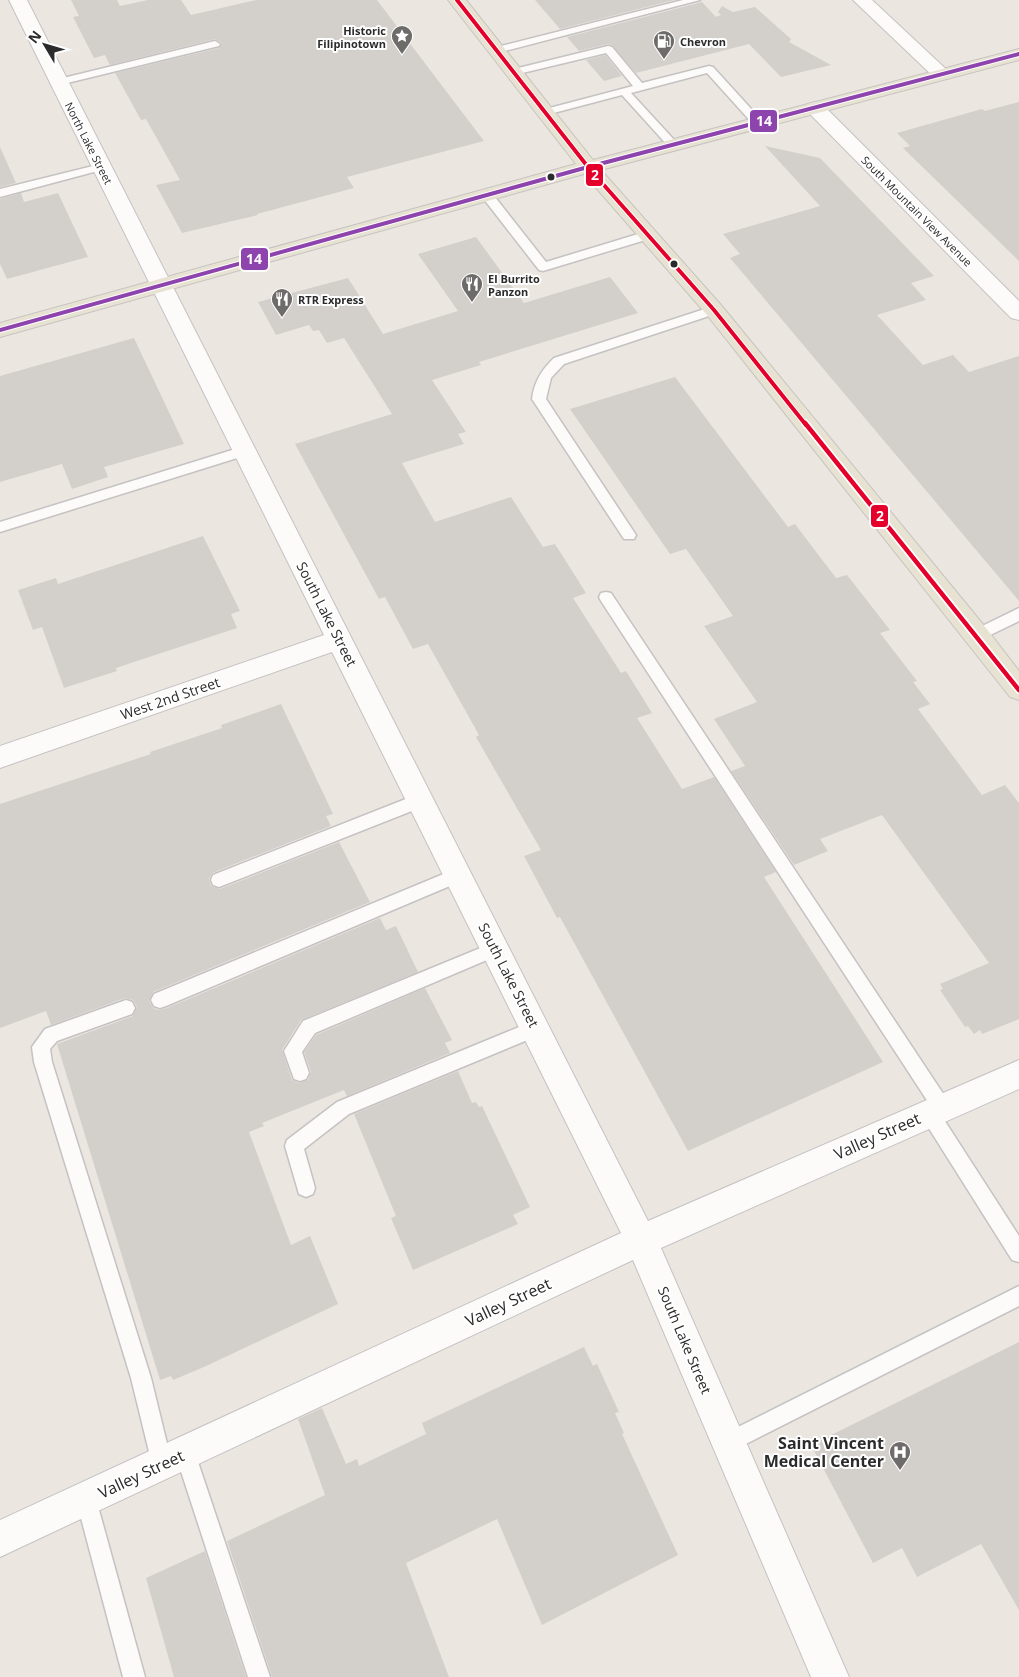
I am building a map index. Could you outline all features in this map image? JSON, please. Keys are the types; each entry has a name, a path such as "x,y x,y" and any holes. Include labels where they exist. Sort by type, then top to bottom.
{"main road":[{"path":"457,0 588,167 714,310 977,635 1019,690"},
{"path":"0,330 588,167 1019,54"}],"street":[{"name":"North Lake Street","path":"18,0 161,286"},
{"path":"862,0 942,74"},
{"name":"South Mountain View Avenue","path":"815,108 1019,313"},
{"name":"South Lake Street","path":"161,286 641,1240 830,1677"},
{"name":"West 2nd Street","path":"0,757 340,639"},
{"name":"Valley Street","path":"0,1539 641,1240 1019,1074"}],"lane":[{"path":"497,50 695,0"},
{"path":"59,82 215,44"},
{"path":"514,72 608,49 640,87"},
{"path":"546,112 709,69 758,123"},
{"path":"624,91 673,145"},
{"path":"0,193 101,167"},
{"path":"487,195 543,267 648,235"},
{"path":"629,535 539,399 539,389 547,374 559,361 714,310"},
{"path":"0,527 245,451"},
{"path":"606,597 936,1110 1019,1253"},
{"path":"977,635 1019,614"},
{"path":"219,880 421,800"},
{"path":"160,1000 458,875"},
{"path":"300,1073 292,1051 309,1027 495,949"},
{"path":"126,1008 51,1035 41,1048 43,1062 141,1378 259,1677"},
{"path":"306,1188 294,1146 343,1108 536,1028"},
{"path":"729,1442 1019,1296"},
{"path":"86,1499 134,1677"}],"building":[{"path":"71,0 117,0 120,6 148,0 181,0 191,15 256,0 377,0 484,141 347,177 354,188 258,215 182,233 156,185 180,180 146,119 141,120 115,73 219,48 222,43 215,39 110,65 105,55 94,58 73,17 79,16"},
{"path":"535,0 674,0 560,29"},
{"path":"702,2 716,17 721,15 718,12 722,6 733,12 755,7 791,39 789,42 831,65 781,77 749,44 636,73 612,45 608,44 579,51 567,37"},
{"path":"605,55 622,76 604,81 586,60"},
{"path":"1019,102 1019,261 903,148 910,146 897,133 982,109 985,111"},
{"path":"765,146 820,158 934,276 911,283 926,300 877,315 923,365 953,355 969,372 1019,356 1019,601 730,258 740,254 723,234 820,206"},
{"path":"0,147 16,183 0,187"},
{"path":"21,193 24,202 58,193 88,257 7,279 0,264 0,199"},
{"path":"476,237 524,303 610,277 638,313 479,362 481,365 432,380 466,432 458,434 464,444 402,463 435,522 511,497 543,547 555,544 586,593 573,598 621,673 626,671 652,713 637,718 682,789 714,777 776,872 764,877 883,1062 688,1151 560,917 557,918 524,856 541,850 476,737 479,735 428,644 413,649 385,597 379,599 295,444 392,414 344,338 327,343 319,330 313,331 309,325 276,335 258,302 348,278 383,334 458,311 418,254"},
{"path":"134,338 184,444 104,467 108,477 72,489 62,464 0,482 0,376"},
{"path":"675,377 788,527 795,524 836,578 847,575 890,630 880,633 917,681 913,682 930,704 918,709 982,795 1005,785 1019,803 1019,1019 982,1034 980,1030 974,1034 968,1026 965,1027 940,990 943,989 940,984 989,963 882,815 820,839 828,851 794,865 731,771 745,766 714,719 757,702 704,626 733,616 686,549 670,554 570,409"},
{"path":"203,536 240,611 231,614 237,628 116,668 117,671 64,688 42,627 33,630 18,590 56,578 58,584"},
{"path":"281,704 333,814 326,816 331,826 212,873 209,879 211,886 220,889 339,842 370,902 153,992 149,1001 153,1008 159,1010 167,1008 380,918 386,930 396,926 418,972 301,1020 282,1050 292,1080 299,1083 308,1080 311,1072 304,1052 316,1035 425,988 452,1040 445,1043 450,1053 347,1096 344,1090 262,1123 264,1126 249,1132 291,1245 310,1236 338,1304 204,1367 173,1380 171,1376 160,1380 57,1044 133,1016 137,1007 133,1000 125,998 51,1025 46,1011 0,1028 0,804 151,754 150,752 222,728 221,725"},
{"path":"458,1071 472,1103 476,1102 479,1107 482,1106 530,1207 513,1215 518,1224 413,1270 391,1218 396,1216 354,1114"},
{"path":"1019,1342 1019,1610 981,1544 917,1577 902,1548 873,1563 811,1445"},
{"path":"584,1347 593,1366 597,1364 619,1412 615,1413 624,1433 622,1434 678,1555 542,1625 497,1519 406,1563 449,1677 272,1677 227,1541 325,1495 298,1419 322,1408 346,1464 357,1459 359,1466 426,1434 422,1423"},
{"path":"205,1551 246,1677 174,1677 146,1578"}],"transit line":[{"name":"2","path":"457,0 588,167 714,310 1019,690"},
{"name":"14","path":"0,330 588,167 1019,54"}],"place":[{"name":"Historic Filipinotown","path":"402,55"},
{"name":"Chevron","path":"664,60"},
{"name":"El Burrito Panzon","path":"472,303"},
{"name":"RTR Express","path":"282,318"},
{"name":"Saint Vincent Medical Center","path":"900,1471"}]}
